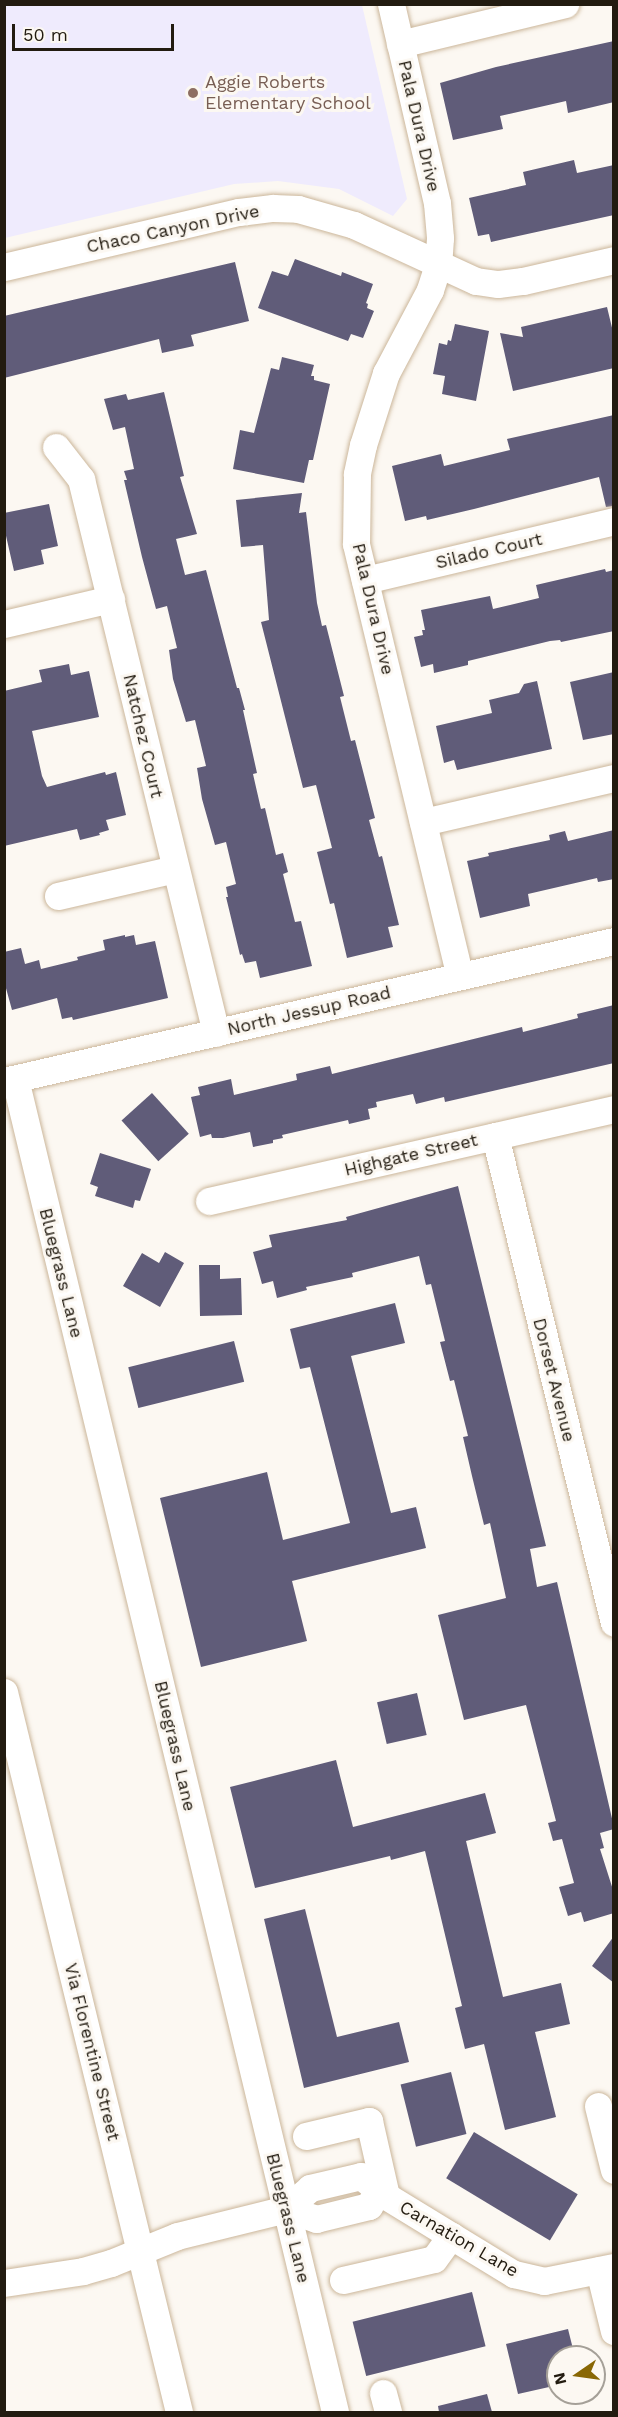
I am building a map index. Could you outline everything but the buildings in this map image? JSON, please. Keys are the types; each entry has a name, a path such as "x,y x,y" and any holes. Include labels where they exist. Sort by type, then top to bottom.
{"street":[{"name":"Pala Dura Drive","path":"391,4 437,203 440,238 438,265 430,290 386,374 363,445 357,474 356,544 460,976"},
{"path":"400,44 566,4"},
{"name":"Chaco Canyon Drive","path":"4,267 239,212 273,208 298,209 327,215 476,281 498,284 614,260"},
{"name":"Natchez Court","path":"56,447 81,479 216,1033"},
{"name":"Silado Court","path":"364,580 614,521"},
{"path":"4,624 111,599"},
{"path":"423,822 614,778"},
{"path":"58,896 175,869"},
{"name":"North Jessup Road","path":"10,1080 614,941"},
{"name":"Bluegrass Lane","path":"10,1080 335,2412"},
{"name":"Highgate Street","path":"209,1201 614,1109"},
{"name":"Dorset Avenue","path":"495,1136 614,1623"},
{"name":"Via Florentine Street","path":"4,1692 179,2412"},
{"path":"598,2106 614,2170"},
{"path":"4,2283 83,2271 140,2253 177,2236 286,2209 316,2219 369,2206 382,2193 369,2121 306,2136"},
{"name":"Carnation Lane","path":"382,2193 500,2267 532,2280 558,2280 606,2268"},
{"path":"343,2280 435,2259 451,2236"},
{"path":"606,2268 614,2331"}],"shaded area":[{"name":"Aggie Roberts Elementary School","path":"4,5 362,5 407,199 393,216 339,189 278,181 234,184 5,238"}],"place":[{"name":"Aggie Roberts Elementary School","path":"193,93"}]}
